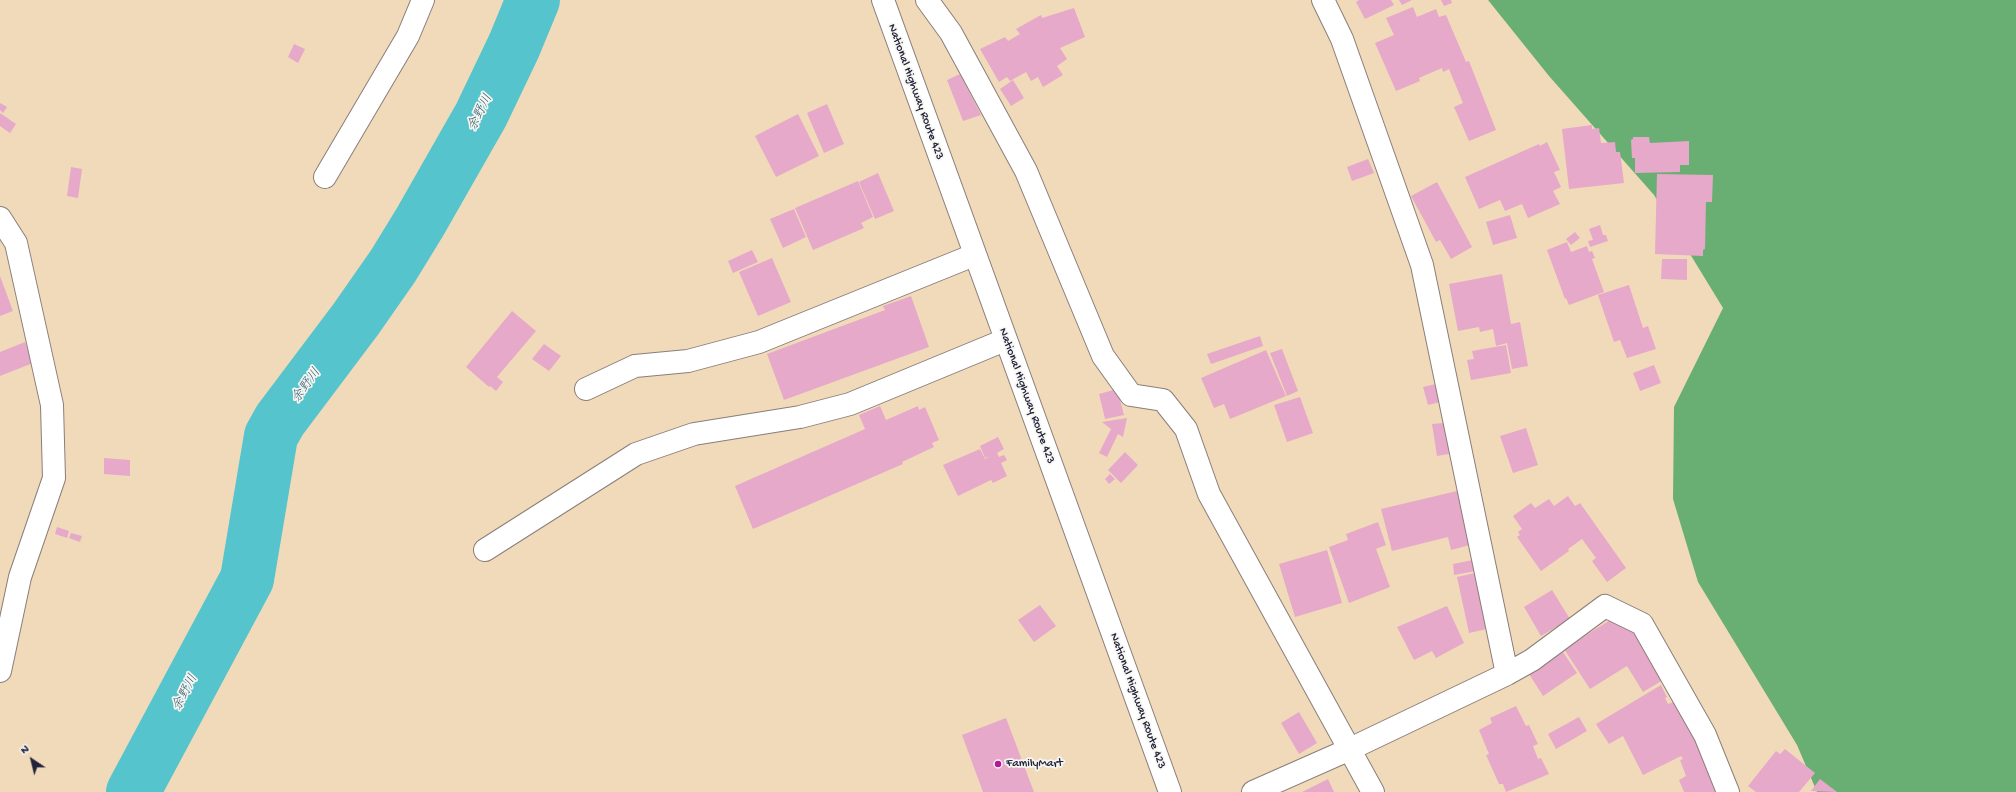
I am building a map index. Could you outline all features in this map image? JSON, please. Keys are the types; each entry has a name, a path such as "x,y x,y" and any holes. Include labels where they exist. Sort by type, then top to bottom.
{"main road":[{"path":"325,177 408,36 422,0"},
{"path":"927,0 951,33 1026,171 1103,356 1131,395 1163,400 1186,429 1209,494 1348,750 1373,792"},
{"path":"1323,0 1342,39 1422,265 1507,674"},
{"name":"National Highway Route 423","path":"885,1 974,255 1170,792"},
{"path":"0,218 16,243 52,405 54,478 20,577 0,671"},
{"path":"586,389 635,366 688,362 759,342 974,255"},
{"path":"485,550 636,454 694,434 800,417 850,404 1005,340"},
{"path":"1253,792 1348,750 1507,674 1532,660 1605,606 1642,624 1704,735 1728,792"}],"green space":[{"path":"1488,0 2016,0 2016,792 1817,792 1797,745 1698,582 1673,499 1674,407 1723,308 1654,195 1549,76"}],"building":[{"path":"1359,0 1391,0 1394,5 1365,19 1356,2"},
{"path":"1399,0 1412,0 1402,5"},
{"path":"1441,0 1451,0 1452,3 1444,6"},
{"path":"1413,7 1417,17 1436,9 1439,17 1446,15 1466,62 1469,61 1496,130 1469,141 1454,107 1463,103 1449,69 1443,72 1442,68 1419,78 1420,81 1396,91 1375,43 1394,35 1386,18"},
{"path":"1074,8 1085,37 1060,48 1067,59 1057,66 1063,75 1043,87 1038,77 1031,81 1026,72 1010,81 1007,77 999,82 980,49 1005,37 1008,41 1020,34 1016,29 1041,15 1042,18"},
{"path":"294,44 305,49 298,63 288,57"},
{"path":"960,74 981,115 963,121 947,80"},
{"path":"1013,80 1024,98 1011,106 1000,89"},
{"path":"0,103 7,107 3,113 0,110"},
{"path":"827,104 844,144 824,153 807,113"},
{"path":"0,113 16,124 10,133 0,126"},
{"path":"798,114 819,156 776,177 755,136"},
{"path":"1592,125 1592,129 1599,128 1601,143 1615,142 1616,152 1620,152 1624,183 1569,189 1562,129"},
{"path":"1633,137 1649,137 1650,143 1689,141 1689,165 1680,165 1680,172 1635,173 1635,158 1632,158 1631,140"},
{"path":"1547,142 1560,170 1554,172 1561,187 1553,191 1560,204 1528,218 1522,204 1505,211 1500,200 1479,209 1465,177 1539,144 1540,146"},
{"path":"1368,159 1374,173 1352,181 1347,167"},
{"path":"71,167 82,169 78,198 67,196"},
{"path":"878,173 894,211 875,219 859,182"},
{"path":"1657,174 1713,175 1712,202 1706,202 1705,249 1703,250 1703,256 1655,254"},
{"path":"858,181 873,217 861,223 864,228 813,250 795,208"},
{"path":"1437,182 1472,247 1451,259 1440,240 1436,242 1411,196"},
{"path":"794,209 806,237 783,248 770,219"},
{"path":"1510,215 1517,238 1493,245 1486,222"},
{"path":"1600,225 1603,235 1606,235 1608,241 1590,247 1588,241 1593,240 1589,229"},
{"path":"1575,232 1580,238 1571,245 1566,239"},
{"path":"1567,242 1571,252 1587,246 1589,252 1592,251 1595,258 1592,259 1604,292 1569,305 1566,298 1565,299 1547,250"},
{"path":"752,250 758,262 733,273 728,261"},
{"path":"772,258 791,302 758,316 739,272"},
{"path":"1662,259 1687,259 1687,280 1661,279"},
{"path":"1502,274 1511,324 1520,322 1528,366 1512,369 1507,343 1496,346 1493,329 1480,332 1479,327 1458,331 1449,284"},
{"path":"0,276 13,311 0,316"},
{"path":"1629,285 1643,328 1648,326 1656,349 1627,358 1620,340 1614,342 1598,295"},
{"path":"911,296 929,347 784,400 767,354 885,310 883,306"},
{"path":"512,311 536,331 497,377 503,382 496,391 490,386 489,387 466,367"},
{"path":"1260,336 1263,346 1211,364 1207,354"},
{"path":"25,342 33,363 0,376 0,352"},
{"path":"544,344 561,356 549,371 532,359"},
{"path":"1506,345 1511,373 1471,380 1467,360 1474,359 1472,351"},
{"path":"1282,349 1298,391 1287,396 1270,353"},
{"path":"1266,350 1286,396 1230,419 1224,404 1214,408 1201,378"},
{"path":"1654,365 1661,383 1640,391 1633,373"},
{"path":"1436,384 1440,402 1428,405 1423,387"},
{"path":"1117,389 1124,415 1105,419 1099,394"},
{"path":"1300,397 1313,433 1287,442 1274,405"},
{"path":"880,406 886,420 918,406 919,410 925,407 939,440 932,443 934,447 902,462 903,464 753,529 735,486 865,429 859,415"},
{"path":"1127,418 1123,437 1118,434 1107,457 1099,453 1111,429 1102,422"},
{"path":"1444,423 1449,454 1437,456 1432,424"},
{"path":"1526,428 1538,465 1513,473 1500,436"},
{"path":"998,437 1004,449 997,453 999,457 1004,455 1007,460 1001,463 1007,476 993,483 991,480 958,496 943,465 980,449 985,459 990,456 985,458 980,446"},
{"path":"1125,452 1138,465 1121,483 1108,470"},
{"path":"104,458 130,460 130,476 104,474"},
{"path":"1110,474 1115,479 1109,484 1105,479"},
{"path":"1457,491 1470,545 1451,550 1448,537 1392,551 1381,509"},
{"path":"1568,496 1575,506 1580,503 1626,568 1607,582 1592,561 1596,558 1582,539 1568,549 1569,551 1541,571 1517,537 1520,535 1518,532 1522,529 1513,516 1531,503 1535,508 1549,499 1554,506"},
{"path":"1378,522 1386,545 1376,549 1390,587 1349,603 1329,547 1348,540 1346,534"},
{"path":"57,527 69,531 67,538 55,534"},
{"path":"71,533 82,536 80,542 69,538"},
{"path":"1327,550 1342,603 1295,617 1279,564"},
{"path":"1473,560 1476,571 1454,575 1453,564"},
{"path":"1475,573 1487,629 1469,633 1457,577"},
{"path":"1552,590 1570,619 1541,636 1524,607"},
{"path":"1040,605 1056,626 1034,642 1018,620"},
{"path":"1447,606 1464,643 1436,658 1432,651 1414,660 1397,627"},
{"path":"1615,617 1637,633 1663,680 1643,692 1627,666 1590,689 1564,649"},
{"path":"1563,652 1577,673 1543,696 1529,674"},
{"path":"1661,685 1667,697 1665,698 1668,704 1674,702 1676,703 1703,755 1701,756 1718,792 1684,792 1679,780 1686,776 1680,760 1683,759 1681,756 1643,775 1623,736 1609,744 1596,724"},
{"path":"1516,706 1526,726 1529,725 1538,744 1533,746 1538,759 1541,758 1549,774 1506,792 1503,784 1499,784 1486,755 1489,754 1479,730 1492,723 1490,718"},
{"path":"1299,712 1317,743 1299,754 1281,723"},
{"path":"1579,717 1587,731 1556,749 1548,734"},
{"name":"FamilyMart","path":"1006,718 1034,792 983,792 962,735"},
{"path":"1785,749 1815,773 1799,792 1756,792 1748,786 1776,751 1780,754"},
{"path":"1328,779 1334,792 1302,792"},
{"path":"1820,779 1837,792 1811,791"}],"waterway":[{"name":"余野川","path":"133,792 247,579 271,436 280,420 356,319 393,266 420,222 481,115 514,46 533,0"}],"place":[{"name":"FamilyMart","path":"998,764"}]}
